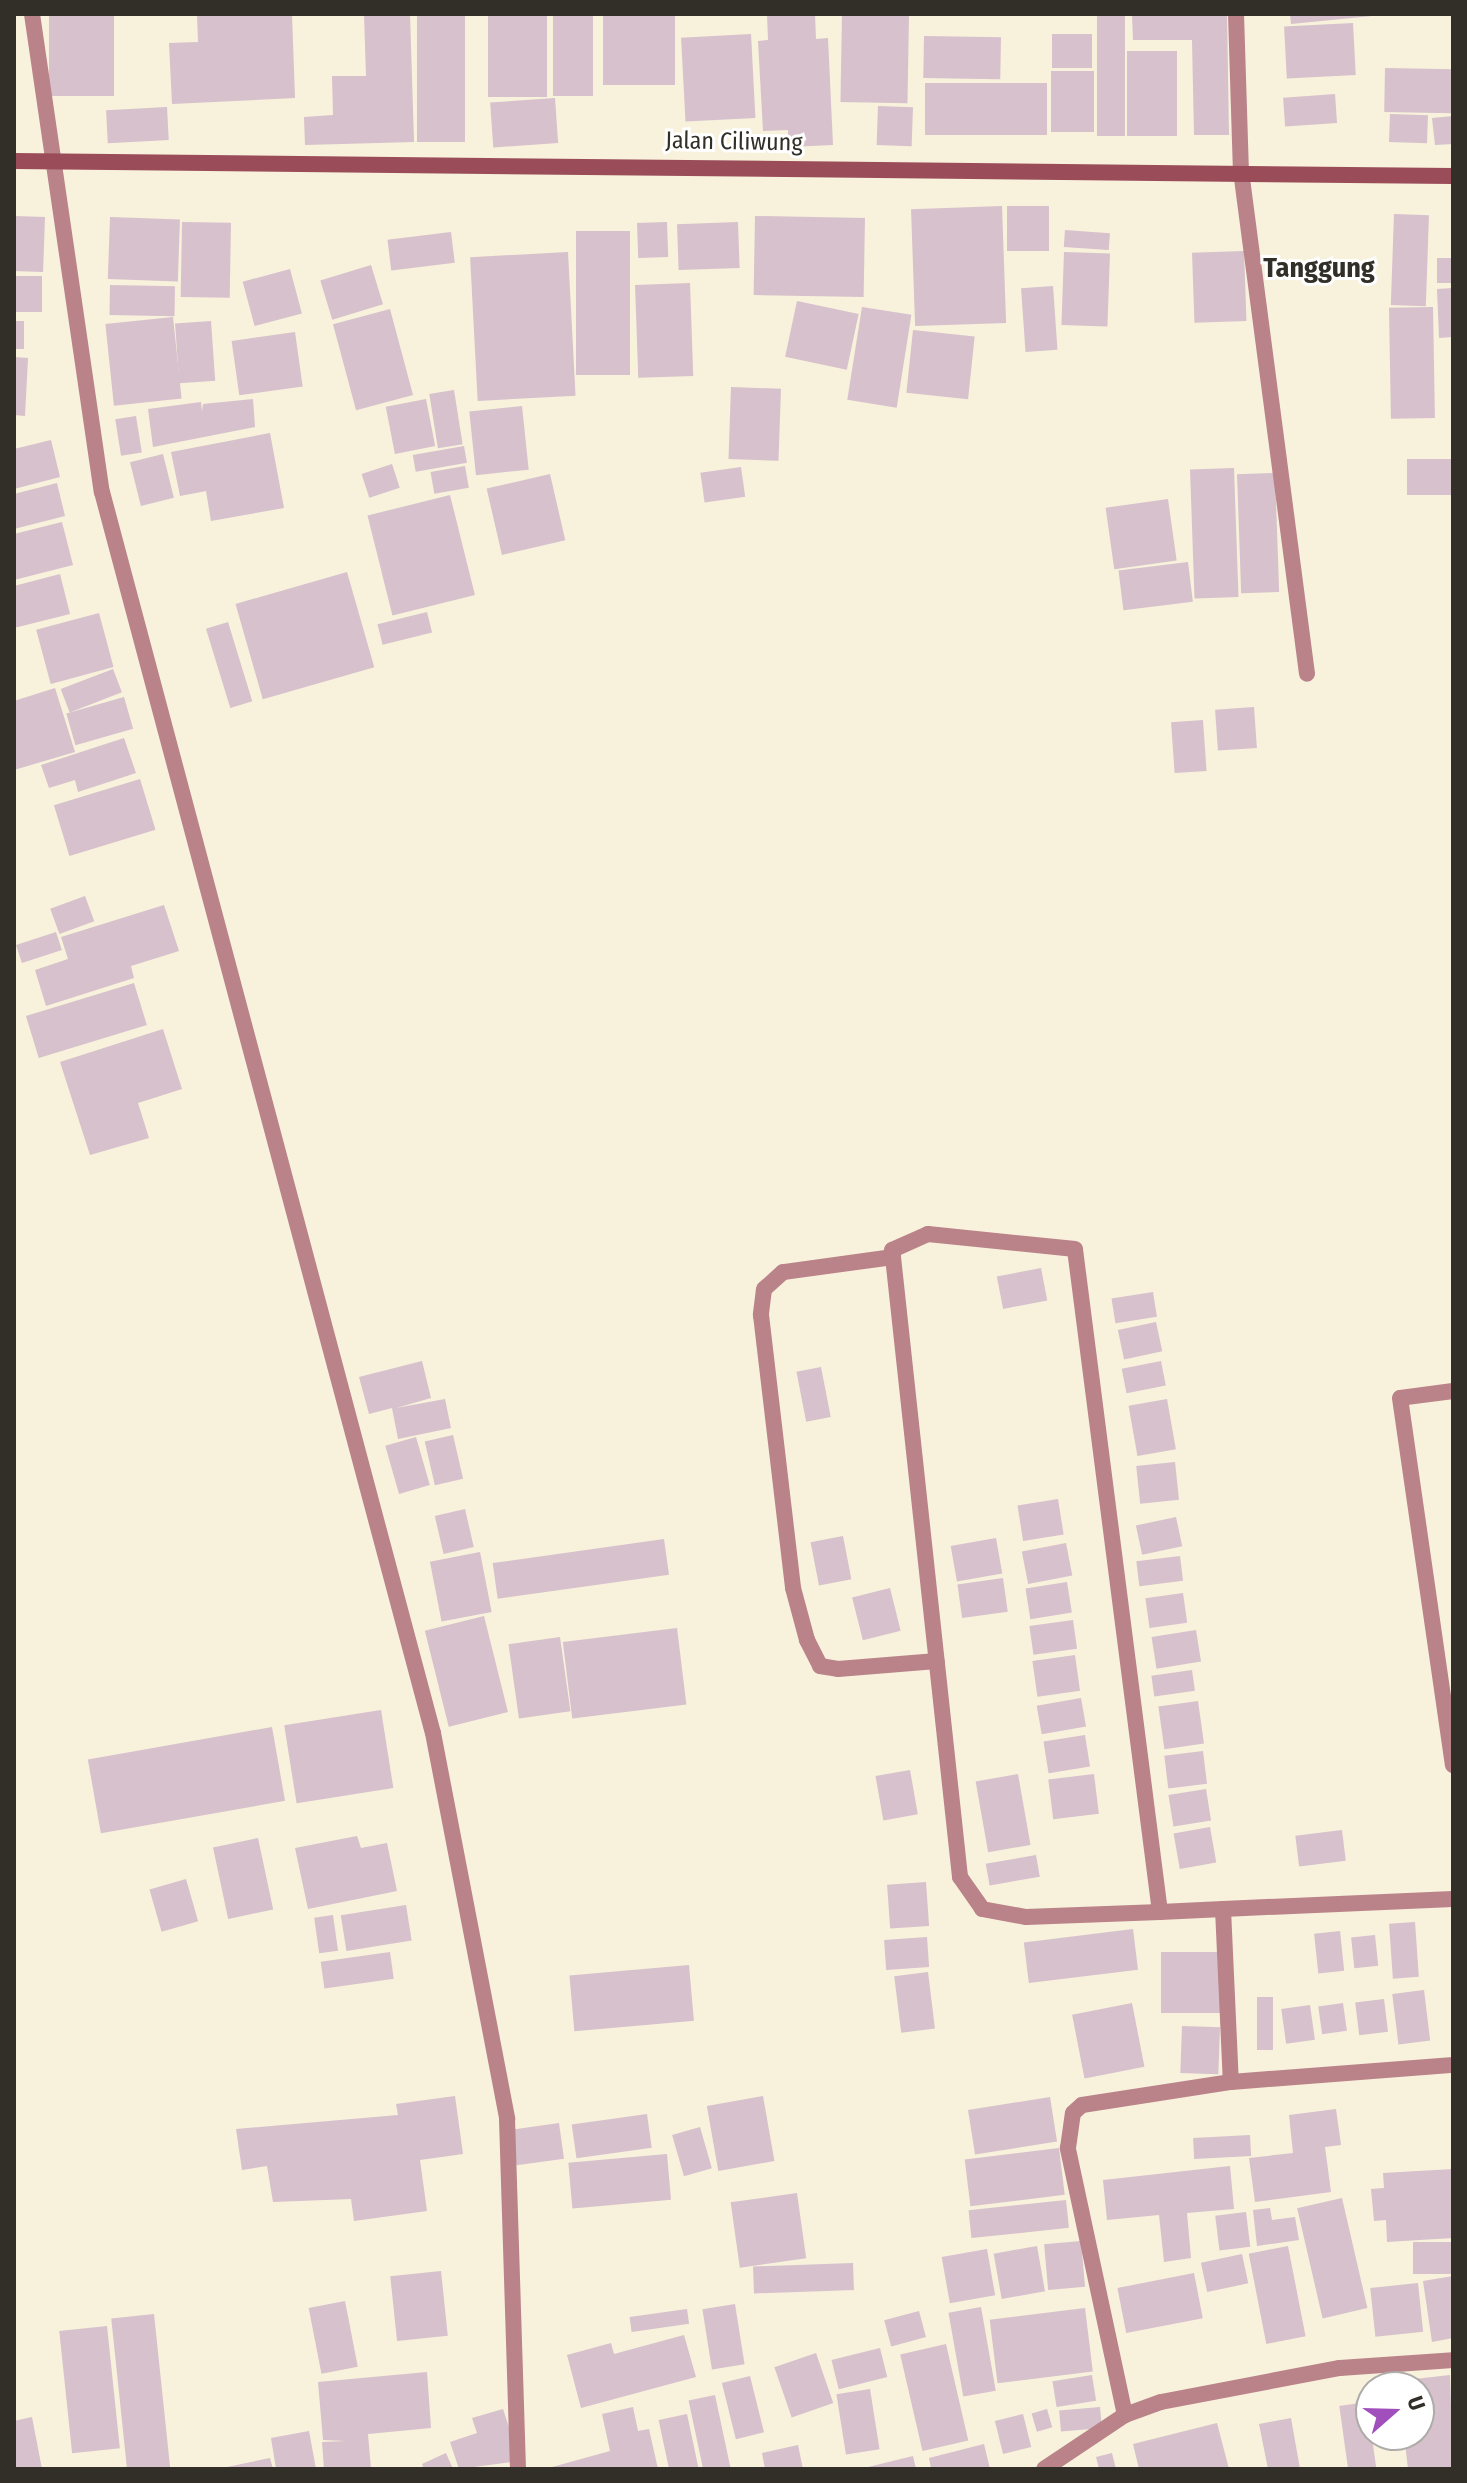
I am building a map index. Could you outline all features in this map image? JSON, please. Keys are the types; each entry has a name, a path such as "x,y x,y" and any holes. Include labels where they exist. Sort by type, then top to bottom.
{"main road":[{"name":"Jalan Ciliwung","path":"14,161 1241,171 1453,176"}],"street":[{"path":"32,14 102,492 433,1733 507,2119 518,2469"},
{"path":"1236,14 1241,171 1307,674"},
{"path":"1160,1912 1075,1249 928,1234 892,1250 960,1877 982,1909 1026,1917 1160,1912 1453,1899"},
{"path":"893,1257 783,1272 764,1289 761,1315 793,1588 807,1640 820,1666 838,1669 937,1661"},
{"path":"1453,1391 1400,1398 1453,1765"},
{"path":"1223,1909 1231,2082"},
{"path":"1125,2415 1067,2126 1082,2105 1231,2082 1453,2065"},
{"path":"1044,2469 1125,2415 1220,2388 1453,2360"}],"building":[{"path":"49,14 114,14 114,96 49,96"},
{"path":"197,14 292,14 295,98 172,104 169,43 198,42"},
{"path":"364,14 410,14 414,142 305,145 304,117 333,115 332,76 366,76"},
{"path":"417,14 465,14 465,142 417,142"},
{"path":"488,14 547,14 547,97 488,97"},
{"path":"553,14 593,14 593,96 553,96"},
{"path":"603,14 675,14 675,85 603,85"},
{"path":"767,14 815,14 816,39 828,38 833,145 788,147 788,130 763,131 758,41 768,40"},
{"path":"842,14 909,15 907,103 840,102"},
{"path":"1097,14 1125,14 1125,136 1097,136"},
{"path":"1227,14 1229,135 1194,135 1192,40 1133,40 1132,15"},
{"path":"1290,14 1372,14 1372,16 1291,24"},
{"path":"1353,23 1356,75 1287,79 1284,27"},
{"path":"751,34 755,118 685,122 681,38"},
{"path":"1052,34 1092,34 1092,68 1052,68"},
{"path":"924,36 1001,37 1000,79 923,78"},
{"path":"1127,51 1177,51 1177,136 1127,136"},
{"path":"1385,68 1453,69 1452,113 1384,112"},
{"path":"1051,71 1094,71 1094,132 1051,132"},
{"path":"925,83 1047,83 1047,135 925,135"},
{"path":"1335,94 1337,123 1285,127 1283,98"},
{"path":"555,98 558,143 493,147 490,103"},
{"path":"878,106 913,107 912,146 877,145"},
{"path":"167,107 169,140 108,143 106,110"},
{"path":"1390,114 1428,115 1427,143 1389,142"},
{"path":"1453,116 1453,144 1435,145 1432,118"},
{"path":"1002,206 1006,323 915,326 911,209"},
{"path":"1007,206 1049,206 1049,251 1007,251"},
{"path":"1394,214 1429,215 1426,306 1391,305"},
{"path":"14,216 45,217 43,272 14,271"},
{"path":"755,216 865,218 864,297 754,295"},
{"path":"110,217 180,219 178,281 108,279"},
{"path":"182,222 231,223 230,298 181,297"},
{"path":"667,222 668,257 638,258 637,223"},
{"path":"738,222 740,268 679,270 677,224"},
{"path":"1065,230 1110,233 1109,250 1064,247"},
{"path":"576,231 630,231 630,375 576,375"},
{"path":"451,232 455,263 391,271 387,240"},
{"path":"1244,251 1246,321 1194,323 1192,253"},
{"path":"568,252 576,396 478,401 470,257"},
{"path":"1064,252 1110,254 1107,327 1061,325"},
{"path":"1437,258 1453,258 1453,283 1437,283"},
{"path":"371,265 383,304 332,320 320,280"},
{"path":"290,269 302,313 255,326 243,282"},
{"path":"14,276 42,276 42,312 14,312"},
{"path":"690,283 693,376 638,378 635,285"},
{"path":"110,285 175,286 174,316 109,315"},
{"path":"1053,286 1057,350 1026,352 1021,288"},
{"path":"1453,288 1453,337 1439,338 1437,289"},
{"path":"797,301 859,314 847,370 785,357"},
{"path":"862,307 911,315 897,408 847,400"},
{"path":"1433,307 1435,418 1391,419 1389,308"},
{"path":"390,309 413,395 356,410 333,324"},
{"path":"173,317 182,399 114,406 105,324"},
{"path":"14,321 24,321 24,349 14,349"},
{"path":"211,321 215,381 179,383 175,324"},
{"path":"913,330 975,336 968,399 906,393"},
{"path":"295,332 303,386 239,395 232,341"},
{"path":"14,357 28,358 25,416 14,415"},
{"path":"731,387 781,389 778,461 728,459"},
{"path":"454,390 463,444 438,448 429,394"},
{"path":"253,399 255,427 153,447 148,409 201,402 202,412 203,404"},
{"path":"426,399 435,446 395,454 386,407"},
{"path":"522,406 529,470 476,475 469,412"},
{"path":"136,416 142,453 121,456 115,419"},
{"path":"270,433 284,508 211,521 206,491 180,496 171,452"},
{"path":"51,440 60,477 14,489 14,449"},
{"path":"464,446 467,463 416,472 413,455"},
{"path":"163,454 174,498 141,506 130,462"},
{"path":"1407,459 1453,459 1453,495 1407,495"},
{"path":"392,464 400,488 369,498 362,474"},
{"path":"465,466 469,488 434,494 431,472"},
{"path":"741,467 745,497 705,502 700,473"},
{"path":"1234,468 1239,597 1195,598 1190,470"},
{"path":"1275,473 1279,592 1241,593 1237,474"},
{"path":"550,474 565,540 502,555 487,489"},
{"path":"57,483 65,516 14,529 14,494"},
{"path":"450,495 475,595 392,616 368,516"},
{"path":"1168,499 1177,560 1114,569 1106,508"},
{"path":"62,522 73,565 14,580 14,534"},
{"path":"1188,562 1193,602 1123,610 1119,571"},
{"path":"347,572 374,667 263,699 235,604"},
{"path":"60,574 70,614 14,628 14,586"},
{"path":"427,612 432,632 383,645 378,624"},
{"path":"99,613 113,667 51,684 36,630"},
{"path":"228,622 252,701 230,708 206,629"},
{"path":"113,669 122,692 70,712 61,689"},
{"path":"55,688 75,752 14,770 14,701"},
{"path":"124,697 133,729 75,745 66,714"},
{"path":"1254,707 1257,748 1218,751 1215,710"},
{"path":"1203,720 1207,771 1175,773 1171,722"},
{"path":"124,738 136,773 78,792 75,780 49,788 41,765"},
{"path":"140,779 155,830 69,856 54,805"},
{"path":"85,896 94,921 59,934 50,909"},
{"path":"164,905 179,951 131,966 134,978 46,1006 35,970 68,959 61,937"},
{"path":"56,932 62,950 22,963 16,945"},
{"path":"134,983 147,1025 39,1058 26,1016"},
{"path":"163,1029 182,1089 138,1103 149,1138 90,1155 60,1062"},
{"path":"1041,1268 1047,1300 1003,1309 997,1277"},
{"path":"1153,1292 1157,1317 1115,1323 1112,1299"},
{"path":"1156,1322 1162,1351 1124,1359 1118,1330"},
{"path":"422,1361 431,1398 396,1408 445,1399 451,1428 398,1439 392,1408 369,1414 359,1377"},
{"path":"1161,1361 1166,1386 1127,1393 1122,1369"},
{"path":"821,1367 831,1417 806,1422 796,1372"},
{"path":"1167,1399 1176,1449 1137,1456 1129,1406"},
{"path":"453,1435 463,1479 435,1485 425,1442"},
{"path":"416,1437 430,1485 399,1494 385,1446"},
{"path":"1175,1462 1179,1500 1140,1504 1136,1466"},
{"path":"1058,1499 1064,1535 1023,1541 1018,1505"},
{"path":"465,1509 474,1547 444,1554 435,1516"},
{"path":"1176,1517 1182,1546 1142,1555 1136,1526"},
{"path":"843,1536 851,1579 819,1585 811,1542"},
{"path":"996,1538 1002,1573 957,1581 951,1546"},
{"path":"664,1539 669,1575 498,1599 493,1563"},
{"path":"1066,1543 1072,1575 1028,1584 1022,1552"},
{"path":"480,1552 492,1612 442,1622 430,1562"},
{"path":"1180,1556 1183,1581 1139,1586 1136,1561"},
{"path":"1003,1578 1008,1612 962,1618 957,1584"},
{"path":"1067,1582 1072,1613 1030,1619 1026,1589"},
{"path":"890,1588 901,1631 863,1640 852,1597"},
{"path":"1183,1593 1187,1623 1150,1628 1145,1598"},
{"path":"484,1616 508,1712 449,1727 425,1631"},
{"path":"1073,1620 1077,1649 1033,1655 1029,1626"},
{"path":"677,1628 686,1704 572,1718 563,1642"},
{"path":"1196,1630 1201,1662 1157,1669 1152,1637"},
{"path":"560,1637 570,1711 519,1719 509,1644"},
{"path":"1075,1655 1080,1691 1037,1697 1032,1661"},
{"path":"1192,1670 1195,1691 1154,1697 1151,1676"},
{"path":"1081,1698 1086,1727 1042,1734 1037,1706"},
{"path":"1198,1701 1204,1744 1164,1749 1158,1707"},
{"path":"381,1710 393,1788 297,1803 284,1725"},
{"path":"272,1727 285,1801 101,1833 88,1759"},
{"path":"1085,1735 1090,1767 1049,1773 1044,1742"},
{"path":"1203,1751 1207,1784 1168,1789 1164,1756"},
{"path":"910,1770 918,1814 883,1820 876,1776"},
{"path":"1018,1774 1031,1845 988,1852 976,1781"},
{"path":"1094,1774 1099,1814 1053,1819 1048,1780"},
{"path":"1206,1789 1211,1821 1173,1827 1168,1795"},
{"path":"1210,1827 1216,1862 1180,1869 1174,1833"},
{"path":"1342,1830 1346,1861 1299,1866 1295,1836"},
{"path":"357,1836 361,1848 387,1843 397,1891 308,1909 295,1848"},
{"path":"258,1838 273,1909 228,1919 213,1848"},
{"path":"1036,1855 1040,1877 990,1886 986,1864"},
{"path":"186,1879 198,1921 162,1932 149,1889"},
{"path":"926,1882 929,1926 890,1929 887,1885"},
{"path":"406,1905 412,1941 346,1951 341,1915"},
{"path":"333,1915 338,1951 319,1953 314,1918"},
{"path":"1415,1922 1419,1977 1393,1979 1389,1924"},
{"path":"1133,1929 1138,1970 1029,1983 1024,1942"},
{"path":"1340,1931 1344,1971 1318,1973 1314,1934"},
{"path":"1375,1935 1378,1966 1354,1968 1351,1938"},
{"path":"927,1937 929,1967 886,1970 884,1940"},
{"path":"390,1952 394,1979 324,1988 321,1962"},
{"path":"1161,1952 1220,1952 1220,2013 1161,2013"},
{"path":"689,1965 694,2021 574,2031 569,1975"},
{"path":"928,1972 935,2029 901,2033 894,1976"},
{"path":"1424,1990 1430,2041 1398,2045 1392,1994"},
{"path":"1257,1997 1273,1997 1273,2050 1257,2050"},
{"path":"1384,1999 1388,2032 1359,2035 1355,2003"},
{"path":"1132,2003 1144,2067 1085,2078 1072,2015"},
{"path":"1343,2003 1347,2031 1322,2034 1318,2006"},
{"path":"1310,2005 1315,2040 1286,2044 1281,2009"},
{"path":"1182,2026 1220,2027 1218,2074 1180,2073"},
{"path":"455,2096 463,2154 420,2160 427,2211 354,2221 351,2199 273,2202 267,2166 242,2170 236,2129 398,2115 396,2104"},
{"path":"763,2096 774,2161 718,2171 707,2106"},
{"path":"1050,2097 1057,2141 975,2154 968,2110"},
{"path":"1336,2109 1341,2145 1325,2147 1331,2192 1255,2202 1249,2158 1293,2153 1289,2115"},
{"path":"647,2114 652,2148 576,2158 572,2125"},
{"path":"559,2123 564,2159 516,2165 511,2130"},
{"path":"700,2127 712,2168 684,2176 672,2135"},
{"path":"1250,2135 1251,2156 1194,2159 1193,2138"},
{"path":"1059,2148 1065,2195 970,2206 965,2160"},
{"path":"667,2154 671,2200 572,2208 568,2163"},
{"path":"1230,2166 1234,2209 1187,2213 1191,2258 1164,2262 1159,2215 1107,2220 1103,2180"},
{"path":"1453,2169 1453,2238 1387,2242 1386,2220 1374,2221 1371,2189 1384,2188 1383,2173"},
{"path":"797,2193 806,2258 740,2268 731,2202"},
{"path":"1342,2198 1367,2308 1323,2318 1297,2208"},
{"path":"1066,2200 1069,2228 971,2238 969,2210"},
{"path":"1270,2208 1272,2220 1295,2217 1299,2240 1257,2246 1253,2210"},
{"path":"1246,2212 1250,2247 1219,2251 1215,2216"},
{"path":"1081,2241 1085,2287 1048,2290 1044,2244"},
{"path":"1413,2242 1453,2242 1453,2274 1413,2274"},
{"path":"1037,2246 1045,2291 1002,2299 994,2254"},
{"path":"1288,2246 1306,2336 1266,2344 1249,2254"},
{"path":"987,2249 995,2295 950,2303 942,2257"},
{"path":"1242,2254 1248,2283 1207,2292 1201,2263"},
{"path":"853,2263 854,2290 754,2293 753,2266"},
{"path":"441,2271 448,2336 397,2341 390,2276"},
{"path":"1194,2273 1203,2318 1126,2333 1117,2288"},
{"path":"1453,2276 1453,2338 1432,2342 1423,2281"},
{"path":"1418,2283 1423,2332 1375,2337 1370,2288"},
{"path":"345,2301 358,2367 321,2374 309,2308"},
{"path":"735,2304 745,2364 712,2369 702,2309"},
{"path":"981,2307 996,2391 963,2396 949,2313"},
{"path":"1085,2308 1093,2372 998,2383 990,2320"},
{"path":"687,2309 689,2324 632,2332 630,2317"},
{"path":"919,2311 926,2337 891,2346 884,2320"},
{"path":"154,2314 170,2469 127,2469 111,2318"},
{"path":"107,2326 120,2448 72,2453 59,2331"},
{"path":"684,2335 696,2377 581,2408 567,2355 611,2343 614,2354"},
{"path":"946,2344 968,2440 922,2451 900,2355"},
{"path":"880,2348 887,2377 839,2389 831,2360"},
{"path":"816,2353 833,2403 792,2417 774,2367"},
{"path":"427,2372 431,2428 368,2434 371,2469 324,2469 322,2442 346,2441 323,2440 318,2382"},
{"path":"1092,2375 1096,2401 1057,2407 1052,2381"},
{"path":"1450,2375 1453,2469 1408,2469 1406,2451 1435,2451 1435,2377"},
{"path":"750,2376 764,2432 736,2439 722,2383"},
{"path":"870,2389 880,2449 846,2455 836,2394"},
{"path":"715,2395 731,2469 703,2469 689,2401"},
{"path":"1355,2404 1355,2451 1374,2451 1376,2469 1348,2469 1339,2406"},
{"path":"633,2407 638,2431 649,2429 658,2469 545,2469 610,2451 602,2414"},
{"path":"1100,2407 1102,2428 1061,2431 1059,2411"},
{"path":"503,2409 520,2461 459,2469 450,2442 477,2433 472,2418"},
{"path":"1047,2409 1052,2427 1037,2432 1032,2413"},
{"path":"687,2414 699,2469 669,2469 659,2420"},
{"path":"1023,2414 1031,2447 1003,2454 995,2421"},
{"path":"32,2417 42,2469 14,2469 14,2421"},
{"path":"1291,2418 1300,2469 1268,2469 1259,2424"},
{"path":"1217,2423 1229,2469 1139,2469 1133,2444"},
{"path":"309,2431 316,2469 276,2469 271,2438"},
{"path":"984,2444 990,2469 931,2469 929,2458"},
{"path":"798,2445 803,2469 765,2469 762,2453"},
{"path":"446,2453 453,2469 424,2469 422,2464"},
{"path":"1112,2453 1116,2469 1099,2469 1096,2457"},
{"path":"913,2456 916,2469 864,2469 864,2468"},
{"path":"270,2458 273,2469 222,2468"}],"district":[{"name":"Tanggung","path":"1319,268"}]}
